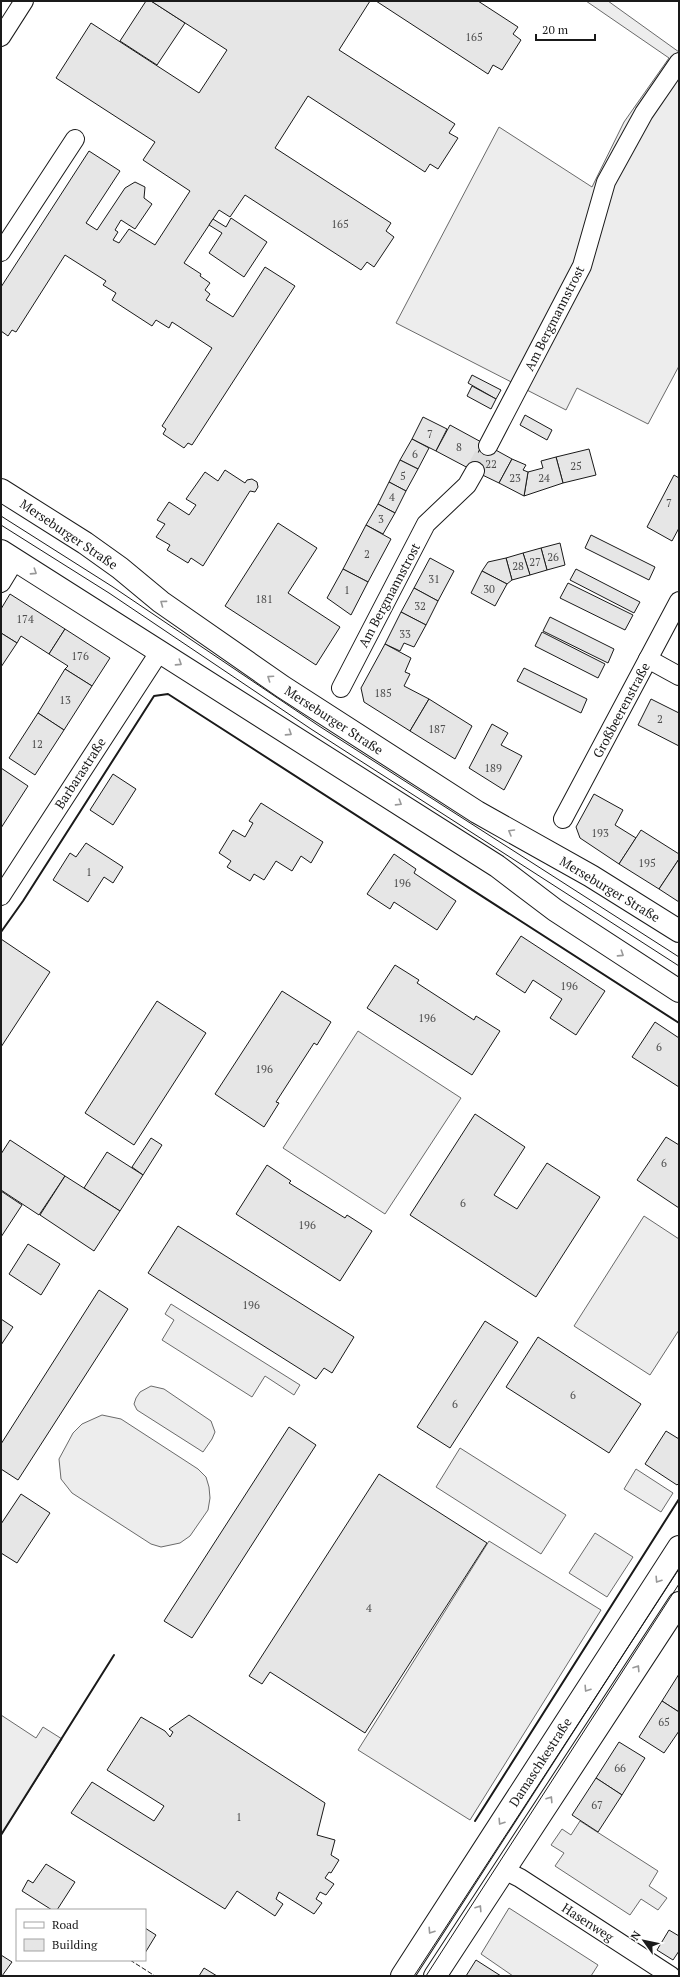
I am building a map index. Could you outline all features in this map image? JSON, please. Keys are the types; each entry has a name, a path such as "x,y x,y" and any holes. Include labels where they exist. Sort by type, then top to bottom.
{"main road":[{"name":"Merseburger Straße","path":"1,490 85,543 120,568 161,602 283,687 477,812 591,876 679,931"},
{"path":"8,555 497,866 555,910 679,991"},
{"name":"Damaschkestraße","path":"402,1976 679,1547"},
{"path":"435,1976 679,1603"},
{"path":"478,1857 504,1870"}],"street":[{"path":"1,37 24,1"},
{"name":"Am Bergmannstrost","path":"488,446 582,266 606,182 644,114 679,62"},
{"path":"1,252 75,139"},
{"name":"Am Bergmannstrost","path":"340,688 426,524 467,485 475,471"},
{"path":"1,583 8,555"},
{"name":"Großbeerenstraße","path":"564,819 679,601"},
{"name":"Barbarastraße","path":"1,896 160,651"},
{"path":"648,659 679,676"},
{"name":"Hasenweg","path":"504,1870 520,1878 671,1976"}],"shaded area":[{"path":"586,1 608,1 679,52 679,366 648,424 577,388 566,410 396,323 499,127 592,187 624,122 669,58"},
{"path":"358,1031 461,1098 385,1214 283,1148"},
{"path":"644,1216 679,1239 679,1330 650,1375 574,1326"},
{"path":"171,1304 300,1385 294,1395 265,1376 252,1397 162,1340 174,1320 165,1314"},
{"path":"151,1386 164,1389 211,1421 215,1432 203,1452 137,1410 134,1404 136,1398 140,1392"},
{"path":"102,1415 121,1419 198,1469 206,1477 210,1498 208,1510 190,1536 180,1543 161,1547 151,1544 72,1493 61,1479 59,1459 73,1433 82,1424"},
{"path":"460,1448 566,1515 541,1554 436,1487"},
{"path":"636,1469 673,1493 661,1512 624,1489"},
{"path":"595,1533 633,1557 607,1597 569,1573"},
{"path":"489,1541 601,1610 470,1820 358,1750"},
{"path":"1,1715 36,1738 43,1727 62,1739 1,1835"},
{"path":"580,1821 658,1871 649,1886 667,1898 658,1910 641,1899 630,1915 555,1866 564,1853 551,1845 562,1829 571,1835"},
{"path":"509,1908 598,1965 591,1976 513,1976 481,1954"}],"building":[{"path":"146,1 151,1 185,23 157,65 120,41"},
{"path":"151,1 370,1 339,50 455,124 449,133 458,138 438,169 430,164 425,172 308,96 275,148 391,223 386,231 394,237 374,267 367,262 361,270 245,195 230,217 219,210 184,263 201,274 200,276 210,283 205,290 210,294 206,300 233,317 265,267 295,286 192,445 188,443 184,448 163,434 166,429 162,426 212,348 172,322 169,328 156,320 152,326 112,300 116,293 103,285 106,281 65,255 16,332 12,330 8,336 1,331 1,287 89,151 120,171 86,223 97,230 125,188 135,182 145,187 144,198 152,204 135,229 121,220 115,230 118,232 113,240 119,243 129,229 155,245 190,191 143,160 155,142 56,78 91,23 199,93 227,50"},
{"path":"376,1 478,1 518,27 513,34 521,40 502,70 493,65 488,74"},
{"path":"231,218 267,242 244,277 209,253 222,233 209,225 213,219 226,227"},
{"path":"472,375 501,390 496,399 468,383"},
{"path":"472,386 496,399 491,409 467,396"},
{"path":"525,415 552,430 547,440 520,425"},
{"path":"423,417 447,429 436,451 412,439"},
{"path":"450,425 483,443 470,469 436,451"},
{"path":"412,439 429,448 418,469 400,460"},
{"path":"483,443 512,459 499,483 470,469"},
{"path":"589,449 596,475 563,483 556,457"},
{"path":"556,457 563,483 524,496 528,472 543,468 541,461"},
{"path":"512,459 526,465 523,470 528,472 524,496 499,483"},
{"path":"400,460 418,469 406,491 389,482"},
{"path":"225,470 245,483 247,480 252,479 257,482 258,487 255,492 250,491 203,566 191,558 188,563 167,550 170,545 156,537 165,524 157,520 169,502 189,515 196,505 186,499 205,472 218,481"},
{"path":"674,475 679,478 679,528 672,541 647,527"},
{"path":"389,482 406,491 395,513 378,504"},
{"path":"378,504 395,513 383,534 366,525"},
{"path":"278,523 317,548 288,593 340,627 316,665 225,606"},
{"path":"366,525 391,539 368,582 343,569"},
{"path":"591,535 655,567 649,580 585,548"},
{"path":"560,543 565,565 547,570 541,548"},
{"path":"541,548 547,570 530,575 523,553"},
{"path":"523,553 530,575 512,580 506,558"},
{"path":"430,558 454,571 438,601 414,588"},
{"path":"506,558 512,580 507,584 482,571 488,562"},
{"path":"343,569 368,582 351,615 327,598"},
{"path":"576,569 640,602 634,613 570,580"},
{"path":"482,571 507,584 495,606 471,593"},
{"path":"568,583 633,615 625,630 560,598"},
{"path":"414,588 438,601 426,625 401,612"},
{"path":"10,594 65,629 49,654 21,636 17,643 1,633 1,609"},
{"path":"401,612 426,625 414,647 404,643 400,651 385,644"},
{"path":"550,617 614,649 608,663 543,631"},
{"path":"65,629 110,658 92,686 65,669 68,666 49,654"},
{"path":"542,632 605,664 598,678 535,646"},
{"path":"1,633 17,643 1,667"},
{"path":"385,644 411,658 405,672 410,674 404,686 429,699 410,731 364,702 361,688"},
{"path":"524,668 587,699 581,713 517,681"},
{"path":"65,669 92,686 64,730 38,713"},
{"path":"429,699 472,726 455,759 410,731"},
{"path":"651,699 679,713 679,746 638,725"},
{"path":"38,713 64,730 35,775 9,758"},
{"path":"492,724 508,733 501,745 522,756 504,790 469,768"},
{"path":"1,768 28,786 1,828"},
{"path":"113,774 136,789 113,825 90,810"},
{"path":"594,794 623,810 615,825 636,838 619,864 580,838 576,827"},
{"path":"261,803 323,842 311,863 301,856 292,871 276,861 264,880 254,874 250,881 227,867 231,861 219,853 233,830 245,837 253,823 249,821"},
{"path":"641,830 679,854 679,859 659,889 619,864"},
{"path":"86,843 123,867 113,883 104,877 88,902 53,880 70,853 76,857"},
{"path":"394,854 416,869 414,873 456,901 437,930 394,902 390,909 367,894"},
{"path":"679,859 679,902 659,889"},
{"path":"521,936 605,991 576,1035 550,1018 562,999 533,980 525,993 496,974"},
{"path":"1,939 50,972 1,1047"},
{"path":"395,965 419,980 417,983 474,1020 476,1016 500,1031 472,1075 367,1008"},
{"path":"282,991 331,1022 317,1045 314,1043 276,1102 279,1103 264,1127 215,1094"},
{"path":"157,1001 206,1033 134,1145 85,1113"},
{"path":"655,1022 679,1038 679,1087 632,1057"},
{"path":"475,1114 525,1147 494,1195 517,1209 547,1163 600,1197 536,1297 410,1215"},
{"path":"666,1137 679,1145 679,1208 637,1180"},
{"path":"151,1138 162,1145 143,1175 132,1167"},
{"path":"10,1140 65,1176 39,1215 1,1190 1,1154"},
{"path":"107,1152 143,1175 120,1211 84,1188"},
{"path":"267,1165 291,1181 289,1183 345,1218 347,1215 372,1231 340,1281 236,1214"},
{"path":"65,1176 120,1211 94,1251 40,1215"},
{"path":"1,1191 22,1205 1,1237"},
{"path":"178,1226 354,1337 332,1373 324,1368 316,1379 148,1273"},
{"path":"28,1244 60,1264 41,1295 9,1274"},
{"path":"99,1290 128,1309 18,1480 1,1469 1,1444"},
{"path":"1,1319 13,1327 1,1345"},
{"path":"485,1321 518,1342 450,1448 417,1427"},
{"path":"538,1337 641,1404 609,1453 506,1387"},
{"path":"289,1427 316,1445 192,1638 164,1621"},
{"path":"666,1431 679,1439 679,1483 677,1485 645,1464"},
{"path":"379,1474 487,1543 365,1733 270,1672 262,1684 249,1676"},
{"path":"21,1494 50,1513 17,1563 1,1553 1,1524"},
{"path":"679,1674 679,1712 662,1701"},
{"path":"662,1701 679,1712 679,1731 664,1753 639,1737"},
{"path":"189,1715 325,1803 317,1835 335,1840 331,1855 339,1860 331,1873 329,1872 325,1878 334,1884 326,1895 320,1892 316,1899 322,1903 314,1914 279,1892 276,1899 283,1904 275,1916 237,1891 225,1909 71,1813 92,1782 154,1821 164,1806 107,1770 141,1717 165,1731 170,1737 173,1732 169,1729"},
{"path":"619,1742 645,1758 622,1795 596,1778"},
{"path":"596,1778 622,1795 598,1832 572,1815"},
{"path":"46,1864 75,1882 58,1909 50,1909 22,1891 28,1880 33,1883"},
{"path":"146,1929 156,1935 146,1951"},
{"path":"669,1930 679,1936 679,1951 673,1960 657,1950"},
{"path":"1,1955 12,1962 2,1976 1,1976"},
{"path":"476,1960 501,1976 466,1976"},
{"path":"204,1968 217,1976 199,1976"}],"tunnel":[{"path":"475,471 488,446"}],"tram line":[{"path":"1,516 113,587 319,726 679,957"},
{"path":"1,525 109,593 311,729 679,966"},
{"path":"414,1976 679,1569"},
{"path":"426,1976 679,1584"}],"fence":[{"path":"132,1961 155,1976"}],"wall":[{"path":"1,932 23,901 154,696 168,694 679,1023"},
{"path":"475,1821 679,1499"},
{"path":"1,1835 114,1655"}]}
